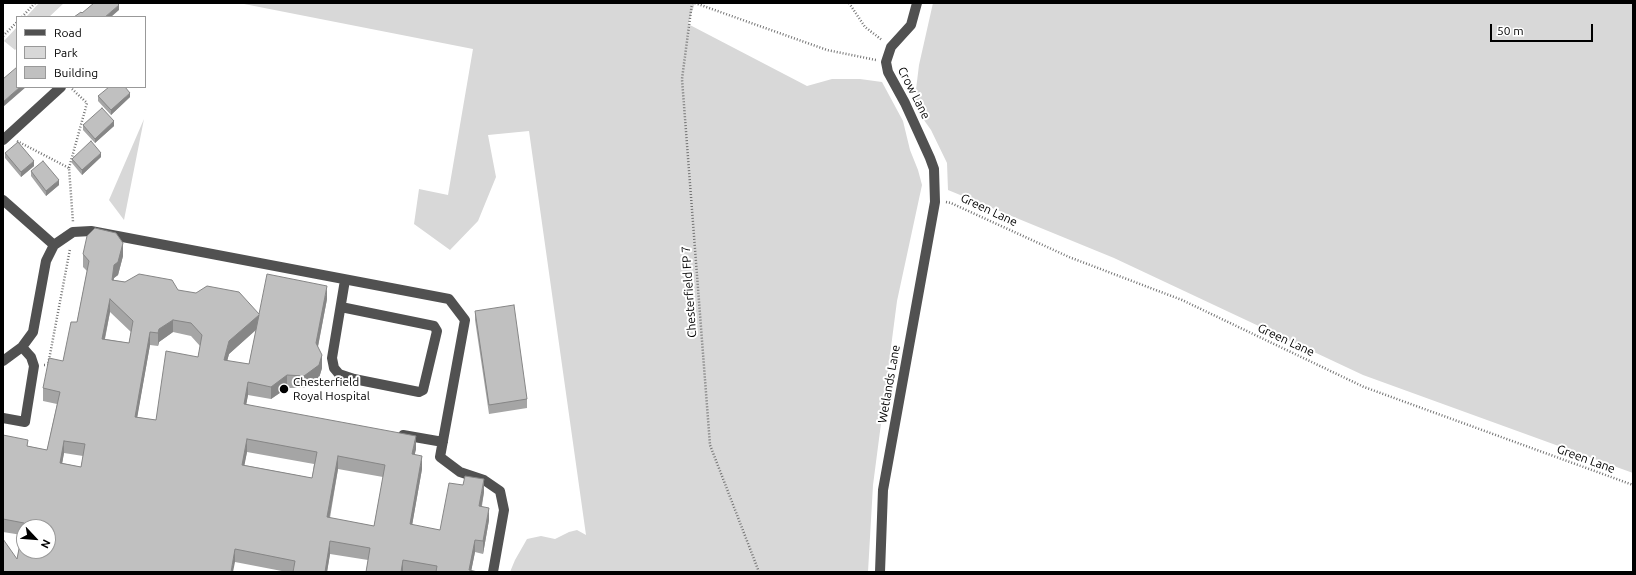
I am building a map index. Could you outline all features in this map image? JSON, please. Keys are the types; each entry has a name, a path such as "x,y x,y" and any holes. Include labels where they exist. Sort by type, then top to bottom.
{"street":[{"path":"891,47 911,26 917,3"},
{"name":"Crow Lane","path":"891,47 886,62 888,72 905,103 934,169 935,202"},
{"path":"5,138 60,88"},
{"path":"3,200 54,245"},
{"name":"Wetlands Lane","path":"880,572 883,490 935,202"},
{"path":"3,361 22,346 33,332 46,261 54,245 72,232 92,231 449,299 465,320 440,457 460,472 484,480 500,491 504,510 493,572"},
{"path":"341,307 434,326 436,331 423,390 419,392 339,374 334,368 332,358 345,280"},
{"path":"3,418 24,422 34,366 31,357 22,346"},
{"path":"390,433 443,442"}],"path":[{"path":"23,16 35,3"},
{"name":"Chesterfield FP 7","path":"692,3 682,80 710,445 759,572"},
{"path":"695,3 827,50 868,60 877,60"},
{"path":"849,3 865,27 891,47"},
{"path":"3,36 16,23"},
{"path":"34,366 48,365 72,232 73,215 69,168 87,103 72,88"},
{"path":"5,138 69,168"},
{"name":"Green Lane","path":"935,202 951,203 1069,257 1182,300 1364,388 1633,485"}],"green space":[{"path":"39,3 64,3 50,16 27,16"},
{"path":"239,3 695,3 688,24 807,86 832,79 860,79 882,82 903,121 910,150 922,185 897,301 873,485 868,572 510,572 527,539 541,536 555,539 577,530 586,535 529,131 488,135 496,177 478,221 450,250 414,224 419,189 448,195 473,49"},
{"path":"933,3 1633,3 1633,473 1363,375 1114,258 948,190 947,163 931,130 914,106 919,65"},
{"path":"16,28 16,49 15,50 4,41"},
{"path":"144,119 124,220 109,200"}],"building":[{"path":"94,3 117,3 119,5 106,16 75,16 81,12 82,13"},
{"path":"16,68 16,88 19,88 3,102 3,79"},
{"path":"108,88 126,88 130,93 111,110 98,96"},
{"path":"102,108 114,121 95,139 83,125"},
{"path":"91,141 101,153 82,170 72,159"},
{"path":"18,142 34,161 21,172 5,153"},
{"path":"43,161 59,180 46,191 31,171"},
{"name":"Chesterfield Royal Hospital","path":"95,228 116,233 123,243 118,262 114,265 112,280 125,282 139,274 172,280 178,290 196,293 207,286 239,292 259,314 267,274 327,286 316,343 322,355 319,365 304,376 287,375 271,387 248,382 244,404 416,436 412,454 422,456 410,524 440,530 449,483 463,485 465,476 484,479 479,506 489,508 483,541 475,540 469,570 478,572 436,572 437,566 403,560 401,572 366,572 370,548 330,541 325,572 293,572 295,561 235,549 231,572 3,572 3,539 16,559 56,559 56,519 16,519 16,521 3,519 3,435 28,440 27,446 47,450 60,392 43,388 49,358 63,361 71,322 77,322 89,261 83,254 87,236","holes":["110,299 133,321 129,343 102,339","259,315 249,364 224,360 229,341","173,320 191,323 202,335 198,357 166,351 156,420 135,417 150,332 158,333 159,329","247,439 317,452 312,478 242,465","64,441 85,444 81,467 60,463","338,456 385,465 374,526 327,517"]},
{"path":"514,305 527,399 489,405 475,311"}],"place":[{"name":"Chesterfield Royal Hospital","path":"284,389"}]}
